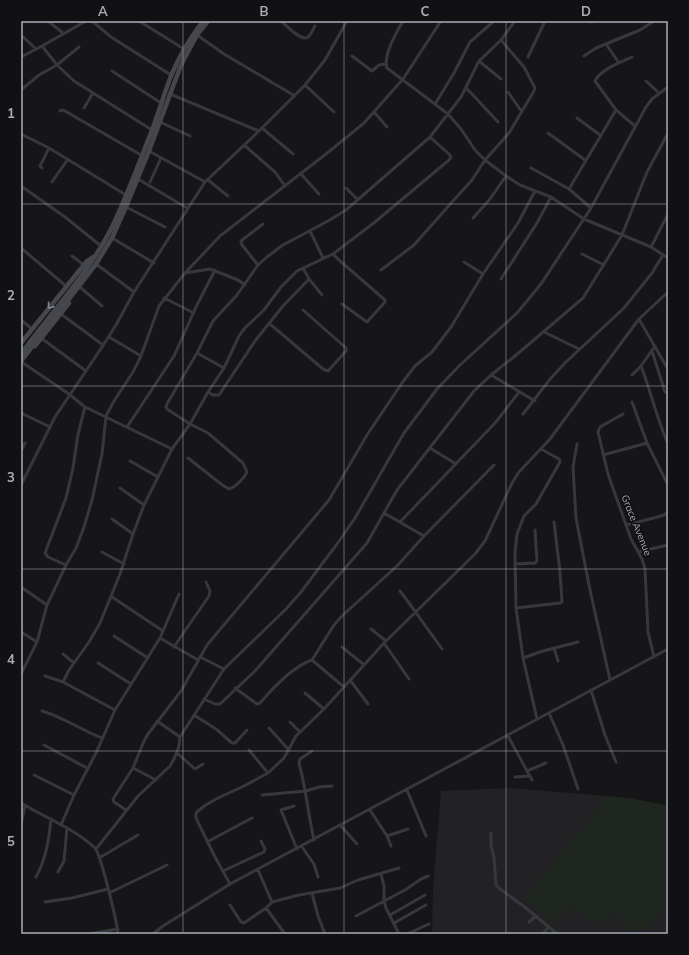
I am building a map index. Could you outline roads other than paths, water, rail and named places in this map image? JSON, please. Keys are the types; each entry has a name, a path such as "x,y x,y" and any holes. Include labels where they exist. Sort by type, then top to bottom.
{"main road":[{"path":"22,363 93,272 95,265 112,238 138,179 181,65 197,35 208,21"},
{"path":"22,363 108,234 126,195 152,130 171,75 184,49 201,22"},
{"path":"21,343 66,286 86,269 95,265"},
{"path":"21,354 86,269"}],"street":[{"path":"48,21 63,33"},
{"path":"21,56 86,21"},
{"path":"92,21 111,37 171,75"},
{"path":"139,21 184,49"},
{"path":"281,21 299,36 304,38 308,37 315,26"},
{"path":"21,485 50,427 69,394 109,337 134,292 154,263 187,208 206,181 295,96 325,60 347,21"},
{"path":"21,674 37,642 47,605 66,565 76,548 92,500 102,454 106,416 141,356 154,315 164,298 185,272 228,228 286,186 364,123 403,78 441,21"},
{"path":"435,104 454,73 470,42 494,21"},
{"path":"188,458 228,489 232,488 247,472 243,464 208,433 168,411 166,406 197,353 213,320 246,285 258,265 267,257 283,245 310,232 342,212 430,137 466,88 479,61 501,40 515,21"},
{"path":"528,57 545,21"},
{"path":"584,56 596,48 640,30 654,21"},
{"path":"402,22 392,42 386,64 390,71 403,78 448,114 461,129 475,150 485,160 506,176 520,184 551,197 584,219 651,247 668,258"},
{"path":"21,35 36,49"},
{"path":"197,35 224,54 295,96"},
{"path":"381,270 414,245 472,180 485,160 509,133 534,91 535,88 524,67 501,40"},
{"path":"606,44 619,63"},
{"path":"42,46 57,65 74,81 152,130"},
{"path":"21,90 39,75 57,65 79,47"},
{"path":"352,56 372,71 379,65 386,64"},
{"path":"632,57 596,77 595,81 616,110 635,126"},
{"path":"479,61 501,79"},
{"path":"112,71 161,103"},
{"path":"646,81 659,93"},
{"path":"304,85 334,112"},
{"path":"96,849 138,796 170,766 177,753 180,737 224,669 301,592 337,544 355,518 404,433 437,390 459,366 517,313 545,278 591,208 646,107 659,93 668,87"},
{"path":"466,88 498,122"},
{"path":"508,92 522,112"},
{"path":"84,108 93,93"},
{"path":"170,94 259,131"},
{"path":"569,189 616,110"},
{"path":"60,111 65,111 141,155"},
{"path":"374,112 387,127"},
{"path":"577,118 600,135"},
{"path":"160,122 190,136"},
{"path":"262,128 293,154"},
{"path":"548,133 585,160"},
{"path":"204,699 218,705 255,671 367,543 397,490 474,391 583,298 622,235 647,172 668,133"},
{"path":"21,134 68,159 126,195"},
{"path":"63,682 69,670 89,642 100,623 112,597 144,505 172,449 190,424 208,392 224,368 245,328 264,310 297,271 333,254 375,222 450,160 450,155 430,137"},
{"path":"244,145 275,172 286,186"},
{"path":"42,168 40,166 41,162 49,148"},
{"path":"149,151 206,181 228,196"},
{"path":"150,182 161,158"},
{"path":"52,182 68,159"},
{"path":"531,168 569,189 591,208"},
{"path":"301,174 319,194"},
{"path":"473,218 490,199 506,176"},
{"path":"138,179 187,208"},
{"path":"21,186 65,217 101,246"},
{"path":"346,188 358,199"},
{"path":"126,810 114,802 113,799 133,768 144,741 157,721 180,691 214,636 329,500 364,441 402,383 415,366 432,352 444,337 483,274 515,228 535,191"},
{"path":"501,279 551,197"},
{"path":"126,207 165,227"},
{"path":"651,247 668,214"},
{"path":"258,265 242,245 242,241 263,224"},
{"path":"310,232 323,258"},
{"path":"112,238 154,263"},
{"path":"21,248 66,286"},
{"path":"333,254 385,300 385,302 367,322 342,304"},
{"path":"582,254 604,265"},
{"path":"523,414 551,378 579,349 624,308 652,273 662,255"},
{"path":"72,256 86,269"},
{"path":"464,262 483,274"},
{"path":"95,265 134,292"},
{"path":"303,268 309,279 322,295"},
{"path":"185,272 206,269 215,270 246,285"},
{"path":"127,427 174,356 215,270"},
{"path":"208,392 214,395 219,395 248,351 288,301 309,279"},
{"path":"80,288 102,306"},
{"path":"230,884 207,842 196,818 195,815 197,811 216,798 244,786 268,773 284,758 296,736 324,709 363,664 475,554 485,541 512,483 530,459 550,439 639,319 668,292"},
{"path":"164,298 194,313"},
{"path":"270,324 328,371 346,351 346,348 303,310"},
{"path":"61,314 103,345"},
{"path":"639,319 666,366"},
{"path":"21,320 32,329"},
{"path":"544,332 579,349"},
{"path":"109,337 141,356"},
{"path":"42,338 86,371"},
{"path":"632,375 641,366 655,346"},
{"path":"652,351 665,392"},
{"path":"197,353 224,368"},
{"path":"22,363 85,406 172,449"},
{"path":"641,366 668,444"},
{"path":"491,375 535,400"},
{"path":"401,522 496,422 519,392"},
{"path":"632,402 647,443 668,484"},
{"path":"66,565 48,557 45,553 66,498 85,406"},
{"path":"21,413 50,427"},
{"name":"Grace Avenue","path":"623,414 600,427 598,430 608,474 632,539 645,569 648,632 654,657"},
{"path":"21,451 25,443"},
{"path":"603,455 647,443"},
{"path":"577,444 573,467 576,518 610,680"},
{"path":"430,448 456,464"},
{"path":"537,719 523,658 516,608 515,564 517,540 521,522 524,516 536,504 560,462 541,449"},
{"path":"130,461 158,477"},
{"path":"235,688 257,704 260,703 296,669 312,660 334,625 343,615 397,566 424,536 494,465"},
{"path":"120,488 144,505"},
{"path":"384,513 424,536"},
{"path":"627,525 668,513"},
{"path":"112,519 133,534"},
{"path":"516,608 560,604 562,602 554,522"},
{"path":"515,564 535,564 538,561 535,530"},
{"path":"638,552 668,545"},
{"path":"102,552 124,564"},
{"path":"174,647 209,596 210,591 206,582"},
{"path":"21,587 47,605"},
{"path":"400,591 442,649"},
{"path":"62,825 74,794 115,710 160,638 179,594"},
{"path":"112,597 163,631"},
{"path":"371,629 385,642 410,679"},
{"path":"21,632 37,642"},
{"path":"114,636 148,658"},
{"path":"160,638 174,647 224,669"},
{"path":"523,658 578,642"},
{"path":"342,647 363,664"},
{"path":"554,648 558,661"},
{"path":"153,934 163,926 230,884 342,826 537,719 668,650"},
{"path":"63,654 74,663"},
{"path":"312,660 344,687"},
{"path":"98,663 131,684"},
{"path":"45,676 63,682 115,710"},
{"path":"350,680 368,704"},
{"path":"591,690 605,735 616,762"},
{"path":"305,693 324,709"},
{"path":"42,711 53,714 102,738"},
{"path":"549,714 563,745 578,789"},
{"path":"194,715 216,729 232,743 235,743 247,730"},
{"path":"157,721 180,737"},
{"path":"290,722 300,732"},
{"path":"269,728 288,750"},
{"path":"508,736 532,780"},
{"path":"44,745 87,768"},
{"path":"250,750 268,773"},
{"path":"312,751 299,760 314,840"},
{"path":"177,753 195,769 203,764"},
{"path":"527,771 546,763"},
{"path":"133,768 156,780"},
{"path":"34,776 74,794"},
{"path":"514,777 530,776"},
{"path":"262,795 306,791 319,787 332,786"},
{"path":"407,790 426,836"},
{"path":"21,804 62,825 96,849 108,889 118,934"},
{"path":"21,824 25,806"},
{"path":"294,806 281,810 297,849"},
{"path":"370,810 387,836 391,846"},
{"path":"207,842 252,818"},
{"path":"36,877 42,866 47,848 51,819"},
{"path":"342,826 358,844"},
{"path":"58,872 64,860 67,828"},
{"path":"387,836 408,829"},
{"path":"491,833 490,840 494,857 496,885 558,934"},
{"path":"99,858 138,835"},
{"path":"223,871 264,852 265,849 261,841"},
{"path":"302,846 314,864 318,877"},
{"path":"109,893 167,865"},
{"path":"230,905 242,923 266,908 272,902 340,888 358,880 399,868"},
{"path":"258,870 272,902"},
{"path":"381,874 385,894 384,901 399,934"},
{"path":"356,916 428,876"},
{"path":"45,902 72,898 108,889"},
{"path":"312,893 318,916 325,934"},
{"path":"390,915 425,895"},
{"path":"394,923 426,905"},
{"path":"266,908 285,934"},
{"path":"529,922 536,916"},
{"path":"407,934 428,924"},
{"path":"543,934 548,927"},
{"path":"88,934 118,929"}]}
